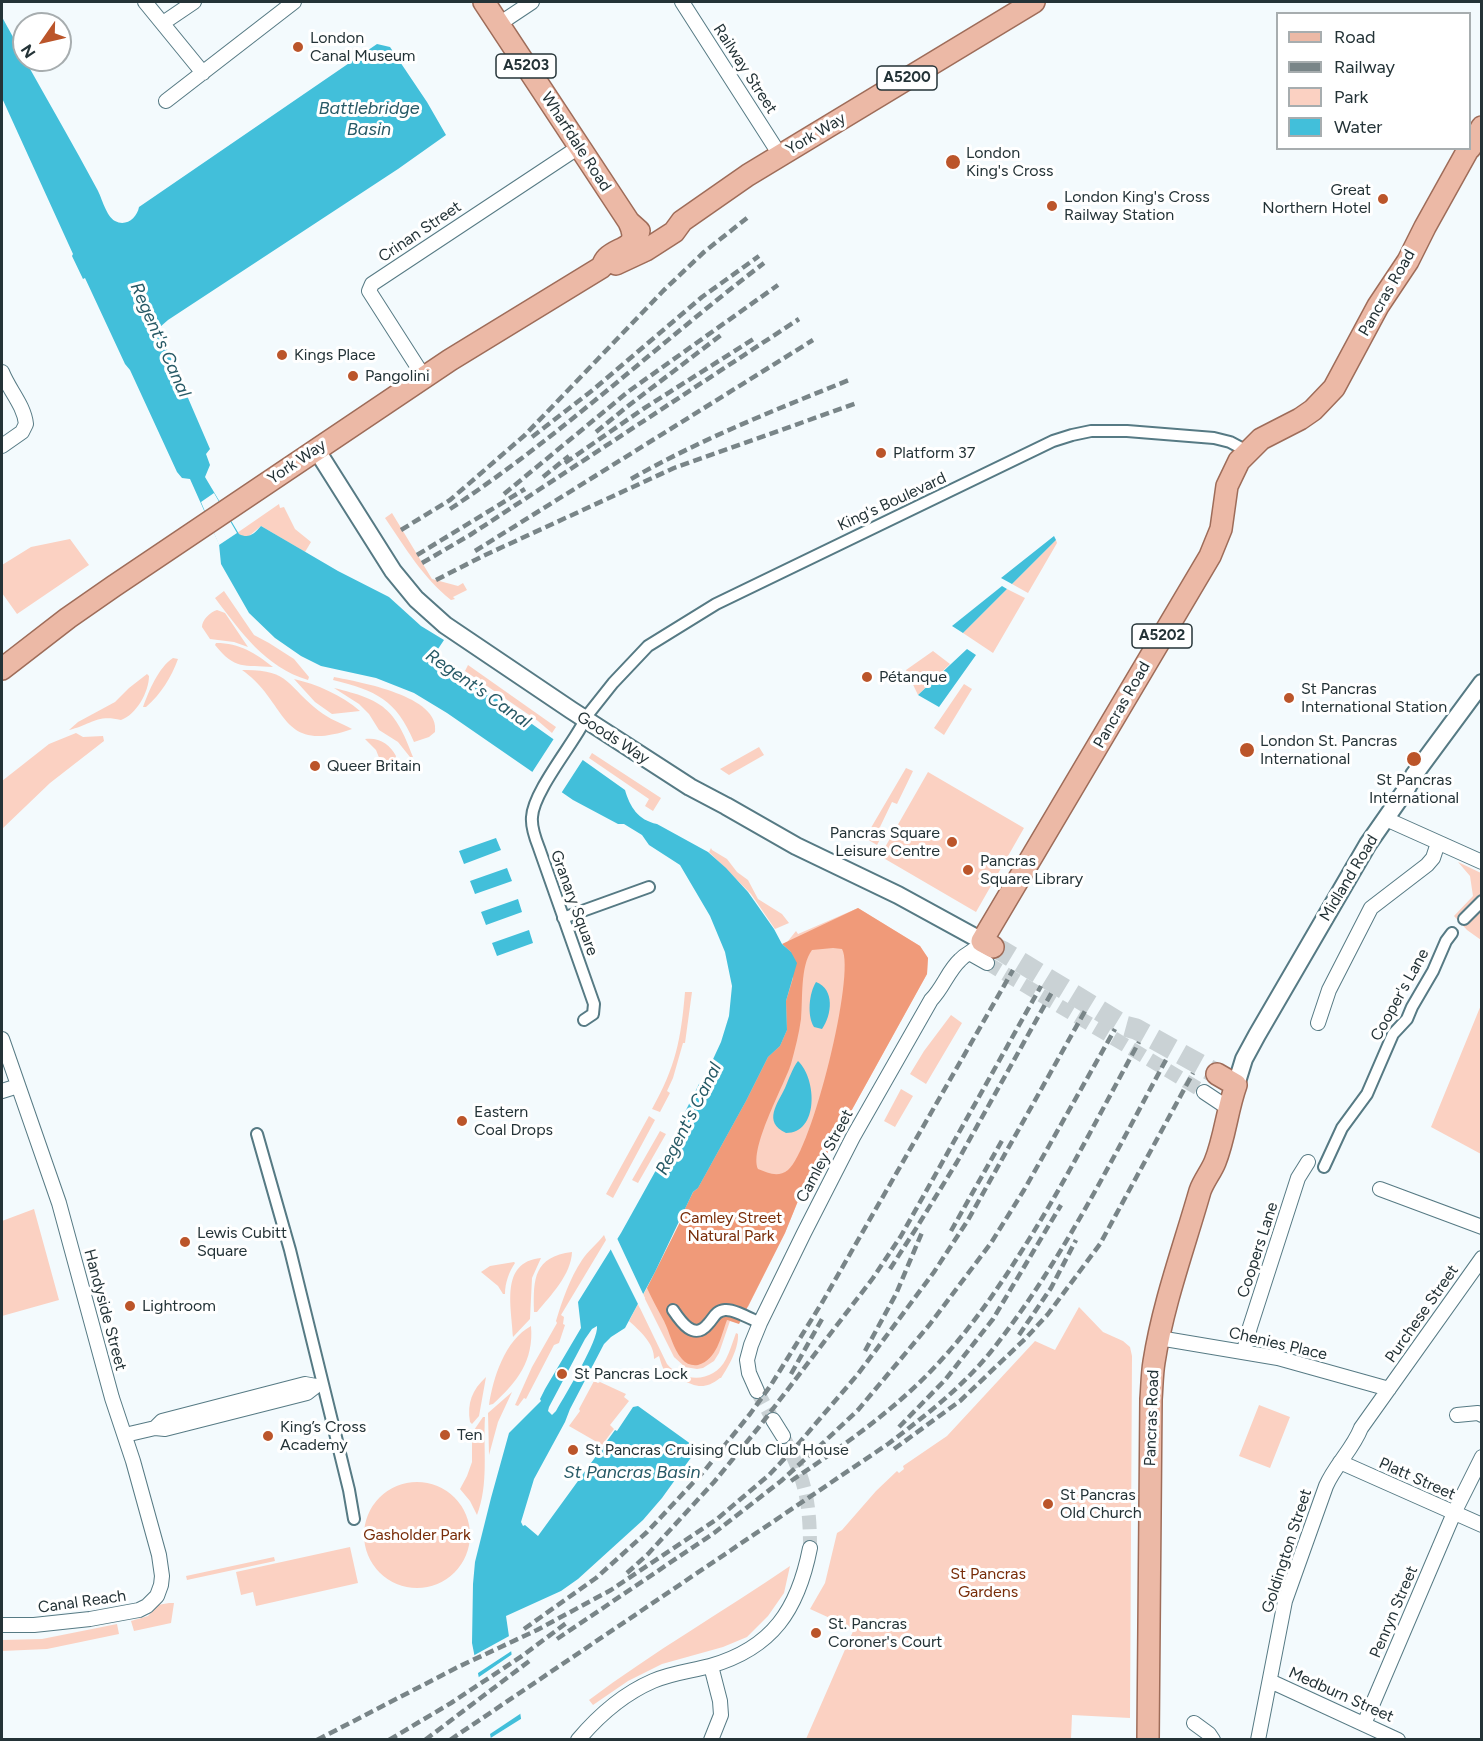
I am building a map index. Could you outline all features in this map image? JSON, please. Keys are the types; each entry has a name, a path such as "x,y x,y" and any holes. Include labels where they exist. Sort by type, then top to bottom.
{"main road":[{"name":"Wharfdale Road","path":"484,2 579,147 635,227"},
{"name":"York Way","path":"635,227 650,232 675,222 780,155 1034,2"},
{"name":"Pancras Road","path":"1471,145 1482,127"},
{"name":"Pancras Road","path":"983,951 1210,556 1221,529 1225,497 1231,476 1239,461 1247,451 1269,434 1307,415 1334,388 1378,306 1408,261 1468,150"},
{"name":"York Way","path":"2,668 68,618 424,377 605,262 610,267 646,250 674,232 675,222"},
{"path":"605,262 624,249 630,242 635,227"},
{"path":"1217,1074 1236,1084"},
{"name":"Pancras Road","path":"1148,1740 1151,1399 1154,1363 1171,1290 1200,1191 1214,1163 1236,1084"}],"street":[{"path":"145,2 202,73"},
{"path":"163,24 194,2"},
{"path":"166,101 294,2"},
{"path":"499,24 532,2"},
{"name":"Railway Street","path":"682,2 780,155"},
{"name":"Crinan Street","path":"424,377 369,291 372,284 579,147"},
{"path":"2,372 6,385 25,413 26,424 22,432 2,446"},
{"name":"King's Boulevard","path":"590,712 648,646 716,604 1053,441 1091,431 1127,431 1214,438 1230,442 1247,451"},
{"name":"Goods Way","path":"316,449 404,585 436,619 678,780 796,846 898,895 983,951"},
{"name":"Midland Road","path":"1236,1084 1244,1059 1257,1035 1368,844 1414,775 1482,683"},
{"name":"Granary Square","path":"581,728 540,792 534,806 532,827 594,1007 593,1014 584,1020"},
{"path":"1386,819 1482,862"},
{"path":"1318,1023 1329,990 1371,908 1427,865 1433,858 1438,843"},
{"path":"563,918 649,887"},
{"path":"1464,919 1482,900"},
{"name":"Cooper's Lane","path":"1324,1167 1342,1128 1367,1094 1393,1034 1407,1020 1433,971 1446,940 1452,933"},
{"name":"Camley Street","path":"757,1391 749,1373 747,1360 751,1345 853,1137 931,1000 960,960 983,951"},
{"name":"Handyside Street","path":"2,1040 57,1196 112,1398 162,1566 159,1591"},
{"path":"2,1091 18,1086"},
{"path":"1204,1092 1228,1108"},
{"path":"257,1134 288,1244 319,1385 349,1490 354,1519"},
{"name":"Coopers Lane","path":"1244,1351 1298,1178 1308,1162"},
{"path":"1380,1189 1482,1227"},
{"name":"Purchese Street","path":"1389,1389 1482,1258"},
{"path":"673,1310 686,1328 693,1331 707,1326 716,1313 722,1310 730,1310 760,1323"},
{"name":"Chenies Place","path":"1159,1338 1278,1358 1389,1389"},
{"path":"125,1436 155,1428 165,1430 285,1399 307,1393 319,1385"},
{"name":"Goldington Street","path":"1258,1740 1285,1601 1322,1496 1329,1479 1389,1389"},
{"path":"1457,1415 1482,1414"},
{"path":"773,1420 783,1436"},
{"name":"Penryn Street","path":"1364,1724 1454,1513 1482,1457"},
{"name":"Platt Street","path":"1340,1462 1482,1525"},
{"path":"578,1740 607,1709 633,1691 664,1677 711,1666 749,1650 762,1641 776,1628 800,1589 807,1568 810,1548"},
{"name":"Canal Reach","path":"2,1625 34,1625 130,1613 147,1606 159,1591"},
{"path":"711,1666 719,1695 721,1715 711,1740"},
{"name":"Medburn Street","path":"1270,1681 1398,1740"},
{"path":"1194,1723 1209,1734 1213,1740"}],"green space":[{"path":"279,504 280,508 284,507 295,529 311,542 305,552 261,526 249,536 237,533"},
{"path":"392,513 432,579 458,586 463,583 467,590 451,600 432,582 415,562 385,518"},
{"path":"70,539 89,565 17,614 2,593 2,565 31,547"},
{"path":"1056,540 1057,543 1028,593 1012,584"},
{"path":"1007,589 1025,598 993,653 963,633"},
{"path":"224,591 254,635 294,659 309,677 308,680 279,666 255,647 215,598"},
{"path":"217,610 225,613 248,647 234,642 210,639 202,624"},
{"path":"225,643 247,650 273,667 241,665 228,659 215,645"},
{"path":"933,651 950,664 918,695 906,670"},
{"path":"173,658 178,659 165,685 146,707 143,707 158,674"},
{"path":"468,665 556,727 552,733 465,671"},
{"path":"242,670 258,670 279,676 323,714 352,729 328,735 310,735 297,730 287,722 257,683"},
{"path":"147,674 149,676 144,696 127,717 121,720 99,719 69,730 78,722 115,702"},
{"path":"334,677 379,687 412,700 425,709 433,720 435,732 429,737 414,742 407,727 392,706 373,693 333,680"},
{"path":"294,679 328,691 360,711 332,714 315,702"},
{"path":"964,684 972,689 944,735 934,728"},
{"path":"334,688 364,697 385,709 400,727 413,757 410,757 398,742 379,730 369,714 359,704"},
{"path":"76,733 83,737 103,736 104,741 50,783 2,829 2,781 49,744"},
{"path":"365,739 379,740 387,745 396,756 395,761 382,765 376,750"},
{"path":"759,747 764,755 729,775 720,769"},
{"path":"592,753 661,798 653,811 645,806 649,799 589,758"},
{"path":"906,768 913,771 897,804 892,802 880,827 885,830 877,845 865,838"},
{"name":"Pancras Square Leisure Centre","path":"928,772 1024,828 976,912 880,856"},
{"path":"711,848 727,859 737,872 748,880 758,899 782,914 789,923 775,929 751,894 709,852"},
{"path":"1458,862 1481,873 1481,940 1467,930 1454,916 1473,896 1470,876"},
{"name":"Camley Street Natural Park","path":"858,908 920,946 928,958 927,974 833,1144 800,1196 785,1233 748,1307 728,1297 766,1091 714,1315 730,1321 714,1361 703,1368 685,1367 674,1357 643,1295 690,1207 788,941 796,931 798,934"},
{"name":"Camley Street Natural Park","path":"858,908 920,946 928,958 927,974 833,1144 800,1196 785,1233 739,1324 727,1320 710,1358 698,1365 691,1365 684,1361 676,1351 647,1288 693,1192 698,1188 768,1057 780,1046 787,1030 786,1001 793,978 791,952 782,944","holes":["842,949 845,965 843,991 829,1061 809,1131 798,1156 788,1170 777,1174 766,1172 758,1169 758,1147 792,1058 800,1025 804,974 808,957 812,950"]},
{"path":"685,992 692,992 685,1043 683,1043 667,1091 670,1093 660,1112 652,1109 667,1079 676,1052"},
{"path":"1481,1005 1481,1154 1431,1127"},
{"path":"951,1015 962,1023 926,1084 910,1074"},
{"path":"901,1089 913,1096 895,1127 884,1121"},
{"path":"649,1116 655,1120 613,1198 606,1194"},
{"path":"660,1131 666,1134 638,1183 632,1180"},
{"path":"34,1209 59,1300 2,1316 2,1221"},
{"path":"604,1235 606,1240 561,1315 564,1317 563,1324 565,1325 559,1343 554,1345 526,1399 524,1398 518,1406 515,1405 532,1367 557,1323 574,1274 584,1257"},
{"path":"572,1252 564,1277 537,1312 534,1312 534,1289 538,1271 550,1259"},
{"path":"541,1258 532,1278 530,1319 513,1337 510,1300 513,1277 528,1261"},
{"path":"514,1262 505,1294 481,1272 490,1266"},
{"path":"638,1304 667,1364 681,1375 698,1378 714,1373 721,1367 736,1333 738,1334 735,1351 721,1378 700,1386 667,1373 659,1356 654,1359 649,1343 629,1321"},
{"name":"St Pancras Gardens","path":"1079,1307 1103,1332 1123,1341 1130,1347 1132,1356 1130,1718 1072,1715 1071,1739 806,1739 854,1629 810,1609 825,1583 837,1533 897,1471 899,1473 904,1469 903,1466 947,1436 1035,1341 1055,1350"},
{"path":"531,1326 530,1350 522,1370 502,1396 489,1405 497,1372 507,1350 522,1332"},
{"path":"486,1377 479,1416 472,1424 469,1415 470,1403 477,1387"},
{"path":"594,1381 626,1394 624,1397 629,1401 610,1425 614,1429 602,1445 569,1426 580,1411"},
{"path":"512,1392 498,1422 489,1455 488,1413"},
{"path":"1259,1405 1290,1417 1270,1468 1239,1456"},
{"path":"485,1417 484,1479 477,1515 470,1501 460,1489 472,1462 472,1433"},
{"name":"Gasholder Park","path":"417,1482 437,1486 455,1497 466,1515 470,1535 466,1555 455,1573 437,1584 417,1588 397,1584 379,1573 368,1555 364,1535 368,1515 379,1497 397,1486"},
{"path":"350,1547 358,1583 256,1606 253,1592 241,1595 236,1572"},
{"path":"274,1557 275,1561 187,1580 186,1576"},
{"path":"790,1566 784,1593 768,1616 747,1637 723,1647 662,1664 628,1681 593,1705 589,1700 638,1665"},
{"path":"174,1603 171,1623 134,1631 131,1621 148,1616 158,1605"},
{"path":"117,1624 119,1634 47,1649 2,1651 2,1640 42,1639"}],"water":[{"path":"2,17 12,35 12,72 32,72 107,211 112,219 119,223 133,218 139,207 377,44 390,47 446,135 160,327 160,333 210,449 206,454 210,465 205,477 239,534 251,535 261,526 338,571 389,597 421,626 444,640 434,655 625,790 629,802 640,816 708,852 748,892 797,963 786,1001 787,1030 780,1046 768,1057 698,1188 693,1192 625,1328 604,1344 534,1479 521,1522 523,1526 525,1525 538,1536 633,1407 638,1406 695,1447 695,1452 643,1520 578,1579 561,1591 506,1616 524,1739 491,1739 472,1643 475,1562 491,1498 509,1433 541,1401 545,1389 581,1328 578,1302 621,1233 685,1118 685,1112 699,1084 702,1083 721,1042 729,1016 732,986 725,952 710,916 680,865 649,845 642,835 573,800 447,713 414,693 376,678 321,666 301,656 275,638 249,613 221,564 219,544 190,479 182,478 177,472 73,254 2,98","holes":["597,1326 593,1343 581,1368 552,1415 548,1411 549,1407 585,1339"]},
{"path":"1054,536 1056,540 1012,584 1001,578"},
{"path":"1002,586 1007,589 963,633 952,626"},
{"path":"967,649 976,655 939,707 918,695"},
{"path":"496,838 501,850 464,864 459,851"},
{"path":"507,868 512,881 475,894 470,881"},
{"path":"518,899 522,912 486,925 481,912"},
{"path":"529,930 533,943 497,956 492,943"},
{"path":"816,982 826,990 830,1003 828,1017 822,1029 814,1027 810,1017 810,998"},
{"path":"798,1061 809,1080 812,1104 804,1124 797,1131 786,1133 775,1123 774,1112"}],"pier":[{"path":"214,493 237,533 219,545 201,502"},
{"path":"555,737 584,758 560,795 531,774"},
{"path":"616,1236 645,1298 640,1308 609,1246"},
{"path":"511,1635 513,1650 475,1675 471,1657"},
{"path":"514,1653 523,1712 487,1736 476,1679"},
{"path":"524,1717 527,1738 489,1739"}],"tunnel":[{"path":"993,947 1125,1026 1136,1029 1217,1074"},
{"path":"987,963 1204,1092"},
{"path":"757,1391 773,1420"},
{"path":"783,1436 805,1490 810,1548"}],"railway":[{"path":"401,530 450,500 525,435 664,290 704,252 747,218"},
{"path":"532,437 594,389 702,297 759,256"},
{"path":"450,509 531,451 764,263"},
{"path":"504,494 629,391 778,285"},
{"path":"422,563 470,535 799,319"},
{"path":"596,432 721,335"},
{"path":"565,463 643,409 755,338"},
{"path":"475,551 813,340"},
{"path":"631,479 711,438 849,380"},
{"path":"436,580 674,468 857,403"},
{"path":"543,477 569,456"},
{"path":"417,555 525,489"},
{"path":"524,1629 596,1578 647,1532 705,1470 750,1414 771,1385 823,1301 1013,970"},
{"path":"627,1573 648,1554 714,1482 873,1278 901,1236 1041,986"},
{"path":"890,1269 957,1162 1052,992"},
{"path":"317,1740 458,1667 537,1630 611,1590 717,1519 769,1475 858,1374 934,1272 968,1220 1085,1011"},
{"path":"557,1639 714,1533 781,1481 858,1410 930,1324 991,1243 1024,1190 1115,1029"},
{"path":"791,1481 846,1443 898,1402 930,1372 967,1330 1037,1227 1139,1042"},
{"path":"450,1740 888,1444 957,1388 993,1349 1065,1244 1167,1058"},
{"path":"894,1449 960,1401 1048,1314 1100,1244 1193,1073"},
{"path":"951,1231 1004,1137"},
{"path":"899,1427 945,1380 993,1319 1061,1205"},
{"path":"865,1351 896,1294 923,1230"},
{"path":"1019,1335 1051,1288 1076,1240"},
{"path":"791,1374 822,1319"},
{"path":"389,1740 451,1703 522,1656 569,1621"},
{"path":"425,1740 532,1659"}],"place":[{"name":"London Canal Museum","path":"298,47"},
{"name":"London King's Cross","path":"953,162"},
{"name":"Great Northern Hotel","path":"1383,199"},
{"name":"London King's Cross Railway Station","path":"1052,206"},
{"name":"Kings Place","path":"282,355"},
{"name":"Pangolini","path":"353,376"},
{"name":"Platform 37","path":"881,453"},
{"name":"Pétanque","path":"867,677"},
{"name":"St Pancras International Station","path":"1289,698"},
{"name":"London St. Pancras International","path":"1247,750"},
{"name":"St Pancras International","path":"1414,759"},
{"name":"Queer Britain","path":"315,766"},
{"name":"Pancras Square Leisure Centre","path":"952,842"},
{"name":"Pancras Square Library","path":"968,870"},
{"name":"Eastern Coal Drops","path":"462,1121"},
{"name":"Lewis Cubitt Square","path":"185,1242"},
{"name":"Lightroom","path":"130,1306"},
{"name":"St Pancras Lock","path":"562,1374"},
{"name":"Ten","path":"445,1435"},
{"name":"King’s Cross Academy","path":"268,1436"},
{"name":"St Pancras Cruising Club Club House","path":"573,1450"},
{"name":"St Pancras Old Church","path":"1048,1504"},
{"name":"St. Pancras Coroner's Court","path":"816,1633"}],"water label":[{"name":"Battlebridge Basin","path":"369,119"},
{"name":"Regent's Canal","path":"160,340"},
{"name":"Regent's Canal","path":"478,689"},
{"name":"Regent's Canal","path":"689,1119"},
{"name":"St Pancras Basin","path":"632,1473"}]}
